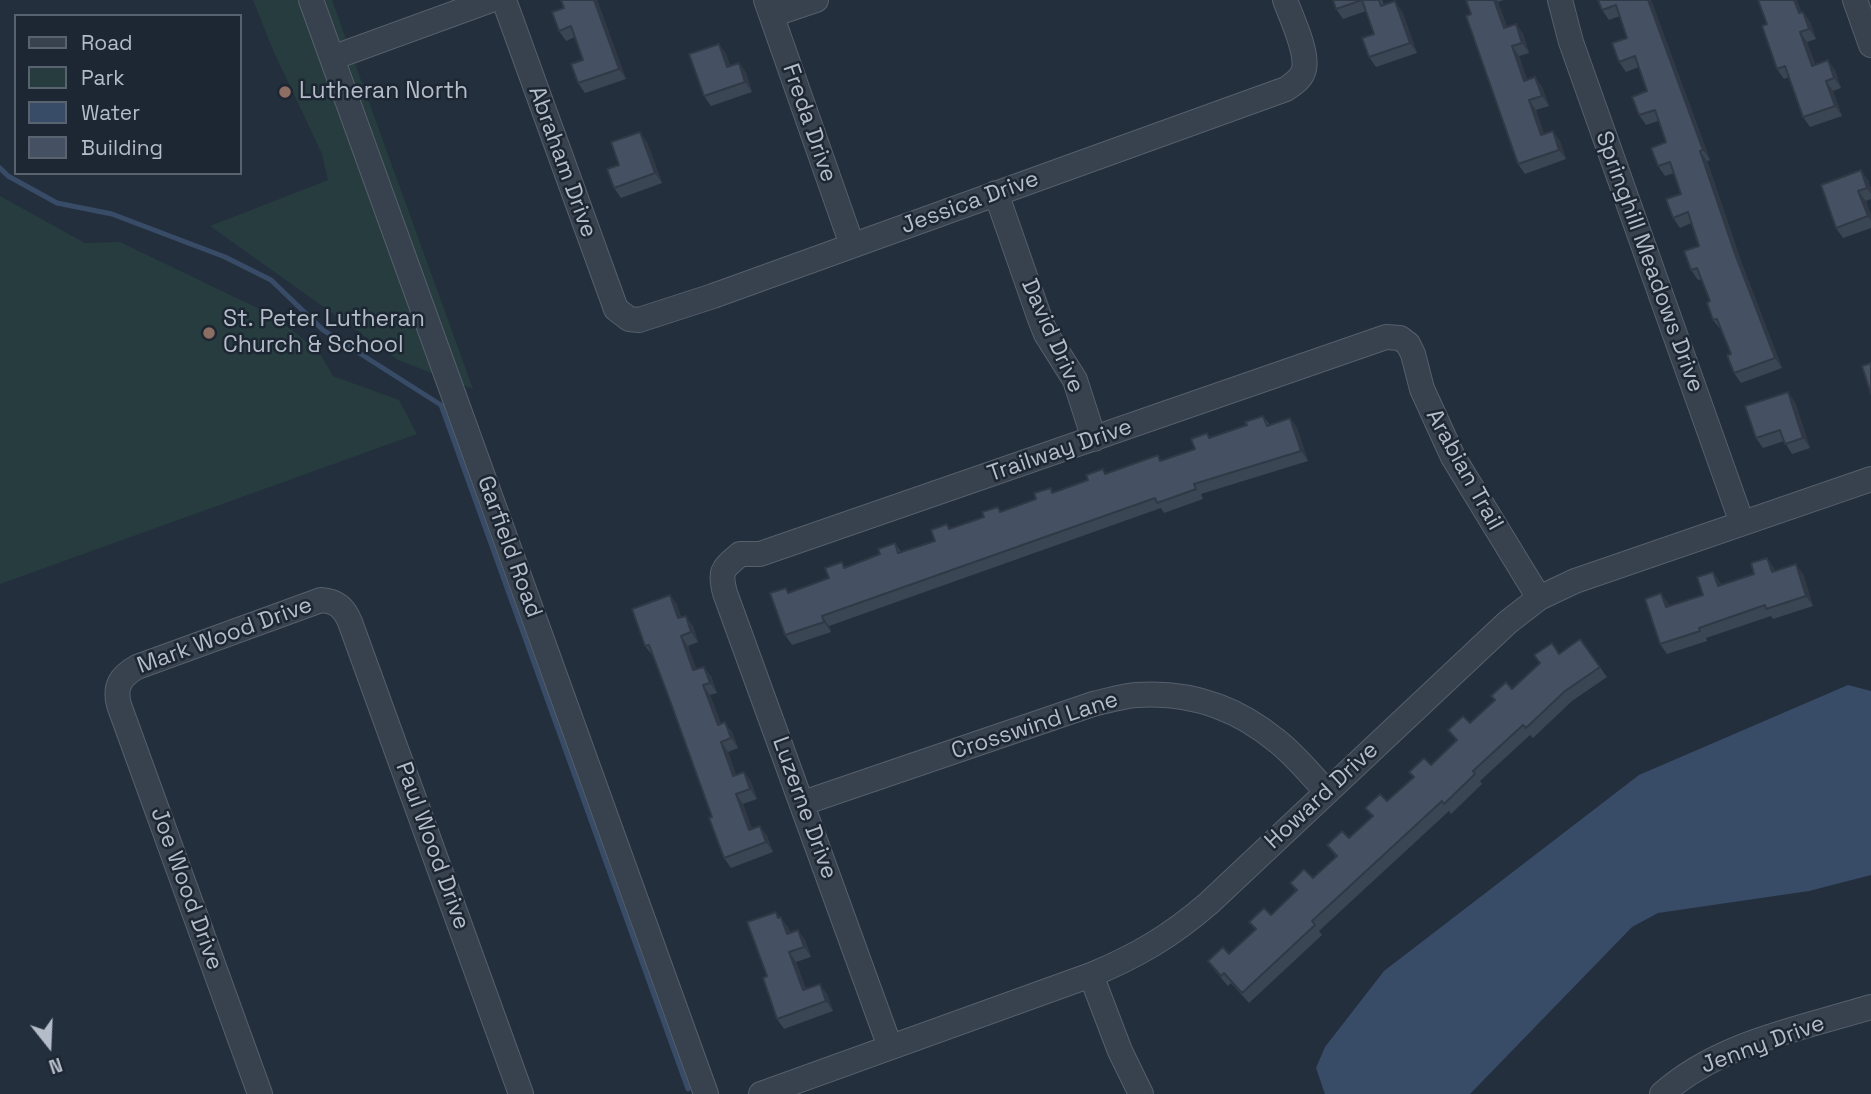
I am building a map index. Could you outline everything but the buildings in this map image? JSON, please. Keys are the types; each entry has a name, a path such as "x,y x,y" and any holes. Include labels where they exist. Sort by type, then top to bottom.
{"street":[{"name":"Garfield Road","path":"311,0 706,1094"},
{"path":"332,58 491,0"},
{"name":"Abraham Drive","path":"504,0 600,270 616,309 629,319"},
{"path":"769,8 816,0"},
{"name":"Jessica Drive","path":"629,319 639,320 673,310 1286,89 1296,83 1304,71 1304,57 1284,0"},
{"name":"Springhill Meadows Drive","path":"1560,0 1571,42 1742,523"},
{"path":"1855,0 1871,45"},
{"name":"Freda Drive","path":"769,8 852,245"},
{"name":"David Drive","path":"996,194 1046,334 1075,380 1094,439"},
{"name":"Trailway Drive","path":"723,569 740,554 760,554 1386,337 1400,338"},
{"name":"Arabian Trail","path":"1400,338 1408,344 1413,354 1422,389 1452,457 1539,598"},
{"name":"Howard Drive","path":"761,1094 1091,975 1141,953 1186,923 1508,622 1539,598 1595,573 1871,479"},
{"name":"Luzerne Drive","path":"723,569 721,578 725,593 890,1047"},
{"name":"Mark Wood Drive","path":"119,682 137,667 312,602 321,600 336,603"},
{"name":"Paul Wood Drive","path":"336,603 350,622 521,1094"},
{"name":"Joe Wood Drive","path":"119,682 119,705 260,1094"},
{"name":"Crosswind Lane","path":"803,803 1093,704 1135,695 1177,696 1213,702 1238,714 1278,741 1327,792"},
{"path":"1091,975 1120,1051 1141,1094"},
{"name":"Jenny Drive","path":"1676,1089 1704,1062 1737,1048 1871,1007"}],"green space":[{"path":"253,0 332,0 473,389 398,360 210,226 328,180 322,154 273,50"},
{"name":"St. Peter Lutheran Church & School","path":"0,196 85,243 120,242 276,317 319,352 333,376 399,400 417,434 0,584"}],"water":[{"path":"1848,685 1871,691 1871,875 1809,891 1658,913 1632,927 1470,1094 1325,1094 1316,1068 1325,1047 1384,971 1639,775"}],"waterway":[{"path":"0,168 8,176 57,203 112,214 225,257 271,280 323,330 441,405 688,1089"}],"place":[{"name":"Lutheran North","path":"285,92"},
{"name":"St. Peter Lutheran Church & School","path":"209,333"}]}
